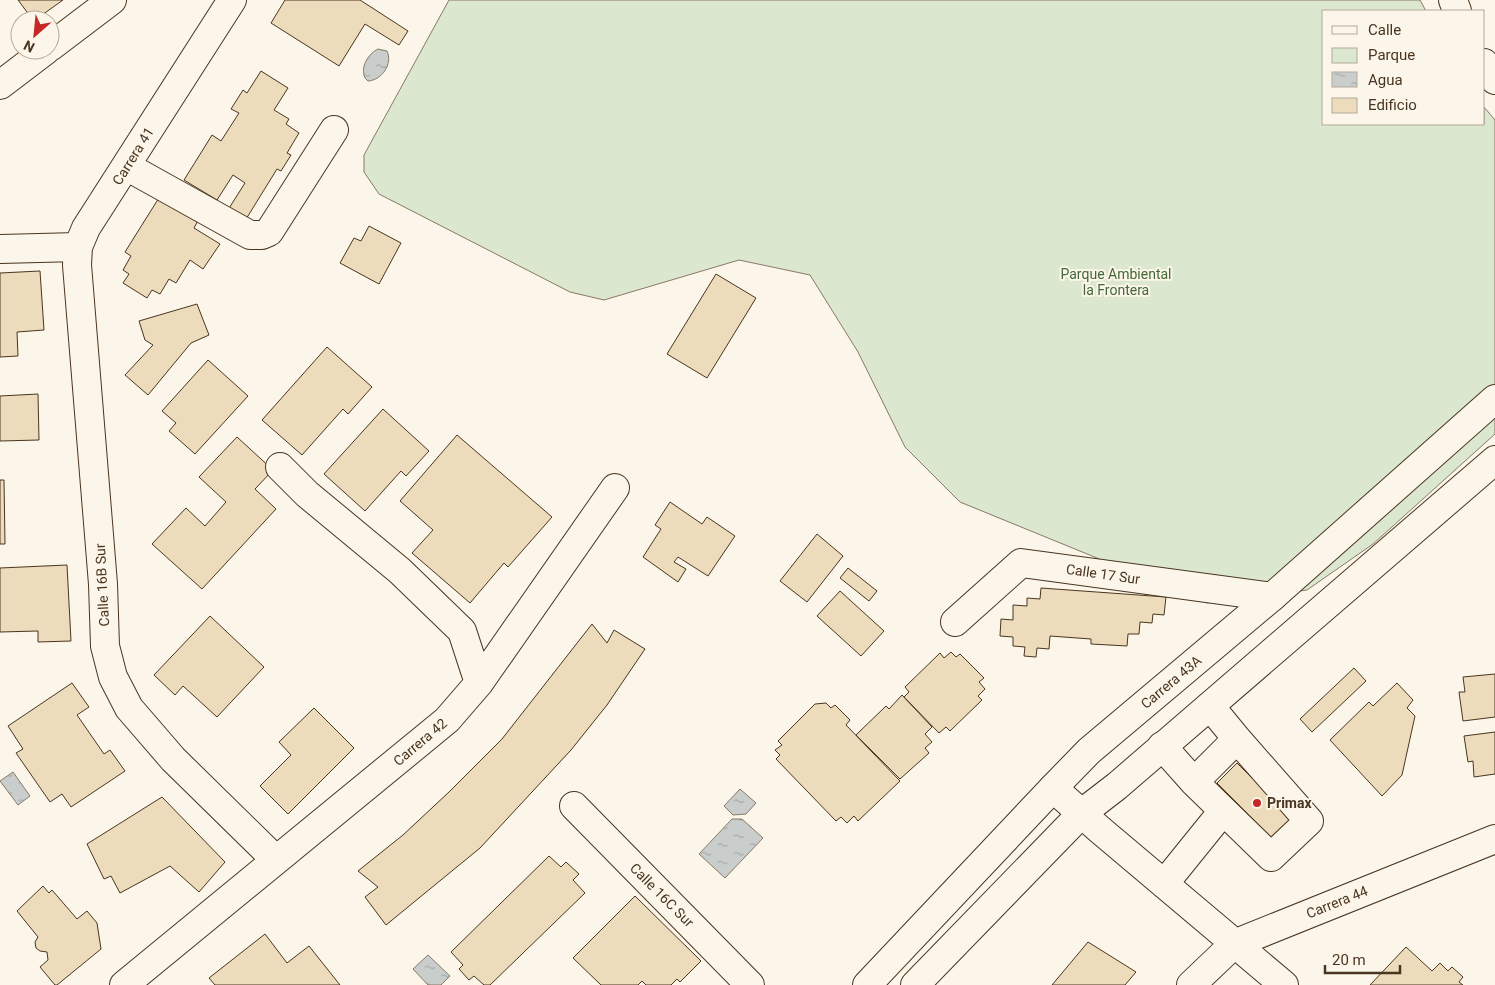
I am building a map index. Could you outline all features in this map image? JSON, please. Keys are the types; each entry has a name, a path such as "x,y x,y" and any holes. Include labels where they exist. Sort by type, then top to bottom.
{"street":[{"path":"60,39 112,0"},
{"name":"Carrera 41","path":"78,247 86,228 232,0"},
{"path":"0,85 33,60"},
{"path":"1485,65 1495,80"},
{"path":"126,166 250,235 262,235 270,232 334,130"},
{"path":"0,249 78,247"},
{"name":"Calle 16B Sur","path":"78,247 103,584 105,646 113,676 128,708 173,759 276,860"},
{"name":"Carrera 43A","path":"867,985 1089,751 1272,597 1495,399"},
{"path":"915,985 1082,813 1117,786 1495,460"},
{"path":"280,467 307,494 400,571 462,631 479,683"},
{"name":"Carrera 42","path":"124,985 447,720 479,683 615,488"},
{"name":"Calle 17 Sur","path":"955,622 1021,563 1272,597"},
{"path":"1162,746 1194,782 1271,857 1309,821 1210,706"},
{"path":"1194,782 1237,739"},
{"path":"1052,788 1284,985"},
{"name":"Calle 16C Sur","path":"574,806 750,985"},
{"path":"1164,884 1223,811"},
{"name":"Carrera 44","path":"1191,985 1234,944 1495,839"}],"green space":[{"name":"Parque Ambiental la Frontera","path":"449,0 1420,0 1425,10 1322,10 1322,125 1485,125 1485,108 1495,120 1495,434 1373,544 1307,590 1207,603 960,502 905,447 858,352 810,275 739,260 604,300 570,292 379,194 364,172 364,155"}],"water":[{"path":"378,49 387,51 389,61 385,70 378,78 368,81 364,74 364,65 368,57"},
{"path":"13,772 30,796 18,805 0,781"},
{"path":"740,789 756,803 746,814 733,815 724,806"},
{"path":"732,819 742,819 763,838 725,878 699,854"},
{"path":"428,955 450,976 441,985 428,985 413,969"}],"building":[{"path":"18,0 63,0 49,10 26,10"},
{"path":"285,0 360,0 408,31 399,45 365,24 339,66 271,23"},
{"path":"261,71 288,88 274,110 289,119 286,124 299,133 287,153 291,155 281,171 277,169 243,224 226,213 245,183 233,175 217,200 184,180 212,135 221,141 239,113 231,109 243,90 247,93"},
{"path":"162,193 200,217 194,228 220,244 203,269 190,260 176,283 169,279 160,294 152,290 147,298 123,283 129,274 123,270 131,256 125,252"},
{"path":"369,226 401,243 379,284 340,263 354,238 361,241"},
{"path":"40,271 44,330 17,332 18,356 0,357 0,273"},
{"path":"716,274 756,298 707,378 667,354"},
{"path":"197,304 209,335 191,343 148,395 125,375 153,345 145,340 139,321"},
{"path":"327,347 372,387 348,414 343,409 302,455 262,420"},
{"path":"208,360 248,396 195,454 169,431 176,423 162,411"},
{"path":"38,394 39,440 0,441 0,396"},
{"path":"383,409 429,451 406,476 401,471 365,511 324,474"},
{"path":"457,435 552,517 508,567 504,563 470,603 412,553 433,530 400,501"},
{"path":"237,437 273,470 255,489 276,509 202,589 152,544 186,508 205,526 226,502 199,477"},
{"path":"0,480 4,480 5,544 0,544"},
{"path":"670,502 702,524 707,517 735,536 708,576 678,557 674,562 686,569 678,582 643,557 661,529 655,525"},
{"path":"817,534 843,556 807,602 780,581"},
{"path":"67,565 71,641 38,642 38,631 0,632 0,568"},
{"path":"848,568 877,591 869,601 840,578"},
{"path":"1041,588 1166,597 1164,615 1153,614 1152,623 1140,622 1139,634 1128,634 1127,646 1091,644 1091,639 1050,636 1049,649 1037,648 1036,657 1024,656 1025,647 1013,646 1013,637 1000,636 1001,619 1013,620 1013,605 1027,606 1027,598 1040,599"},
{"path":"840,591 884,631 861,656 817,616"},
{"path":"210,616 264,667 217,717 183,686 175,695 154,675"},
{"path":"592,624 607,643 614,630 645,649 607,705 571,750 480,848 386,925 365,897 378,887 358,871 403,835 502,739"},
{"path":"951,652 956,657 960,654 984,678 979,682 985,689 978,696 982,700 950,731 946,727 939,733 904,697 909,692 905,687 940,653 944,658"},
{"path":"1354,668 1366,681 1312,732 1300,719"},
{"path":"1495,674 1495,717 1463,721 1459,692 1465,692 1463,677"},
{"path":"72,683 89,707 77,715 104,754 110,750 125,771 71,807 62,794 50,802 16,753 23,749 8,726"},
{"path":"1397,683 1413,700 1407,708 1415,716 1402,775 1382,796 1330,740 1369,702 1373,706"},
{"path":"902,695 932,727 925,734 932,742 925,748 929,753 900,779 856,735 886,706 889,709"},
{"path":"826,703 831,708 835,705 850,720 846,725 900,781 858,821 854,816 847,823 841,817 836,821 776,759 780,755 775,750 782,745 778,741 815,704"},
{"path":"314,708 354,748 288,814 260,786 291,755 279,742"},
{"path":"1495,732 1495,774 1474,777 1473,761 1468,762 1464,736"},
{"name":"Primax","path":"1237,763 1296,822 1276,842 1217,783"},
{"path":"162,797 225,862 199,892 170,866 120,893 111,876 104,879 87,844"},
{"path":"549,856 561,867 566,862 579,874 573,880 585,893 490,985 484,985 474,976 469,980 459,969 463,965 451,952"},
{"path":"43,886 49,893 52,890 77,919 87,911 97,923 101,949 57,985 40,967 48,960 47,952 36,948 35,942 38,937 17,911"},
{"path":"635,896 701,961 680,982 677,979 671,985 646,985 642,981 638,985 601,985 573,958"},
{"path":"265,934 287,963 309,946 340,985 215,985 209,978"},
{"path":"1088,942 1136,972 1125,985 1052,985"},
{"path":"1406,947 1432,971 1440,963 1448,971 1452,967 1463,977 1459,982 1463,985 1370,985"}],"place":[{"name":"Primax","path":"1257,803"}]}
